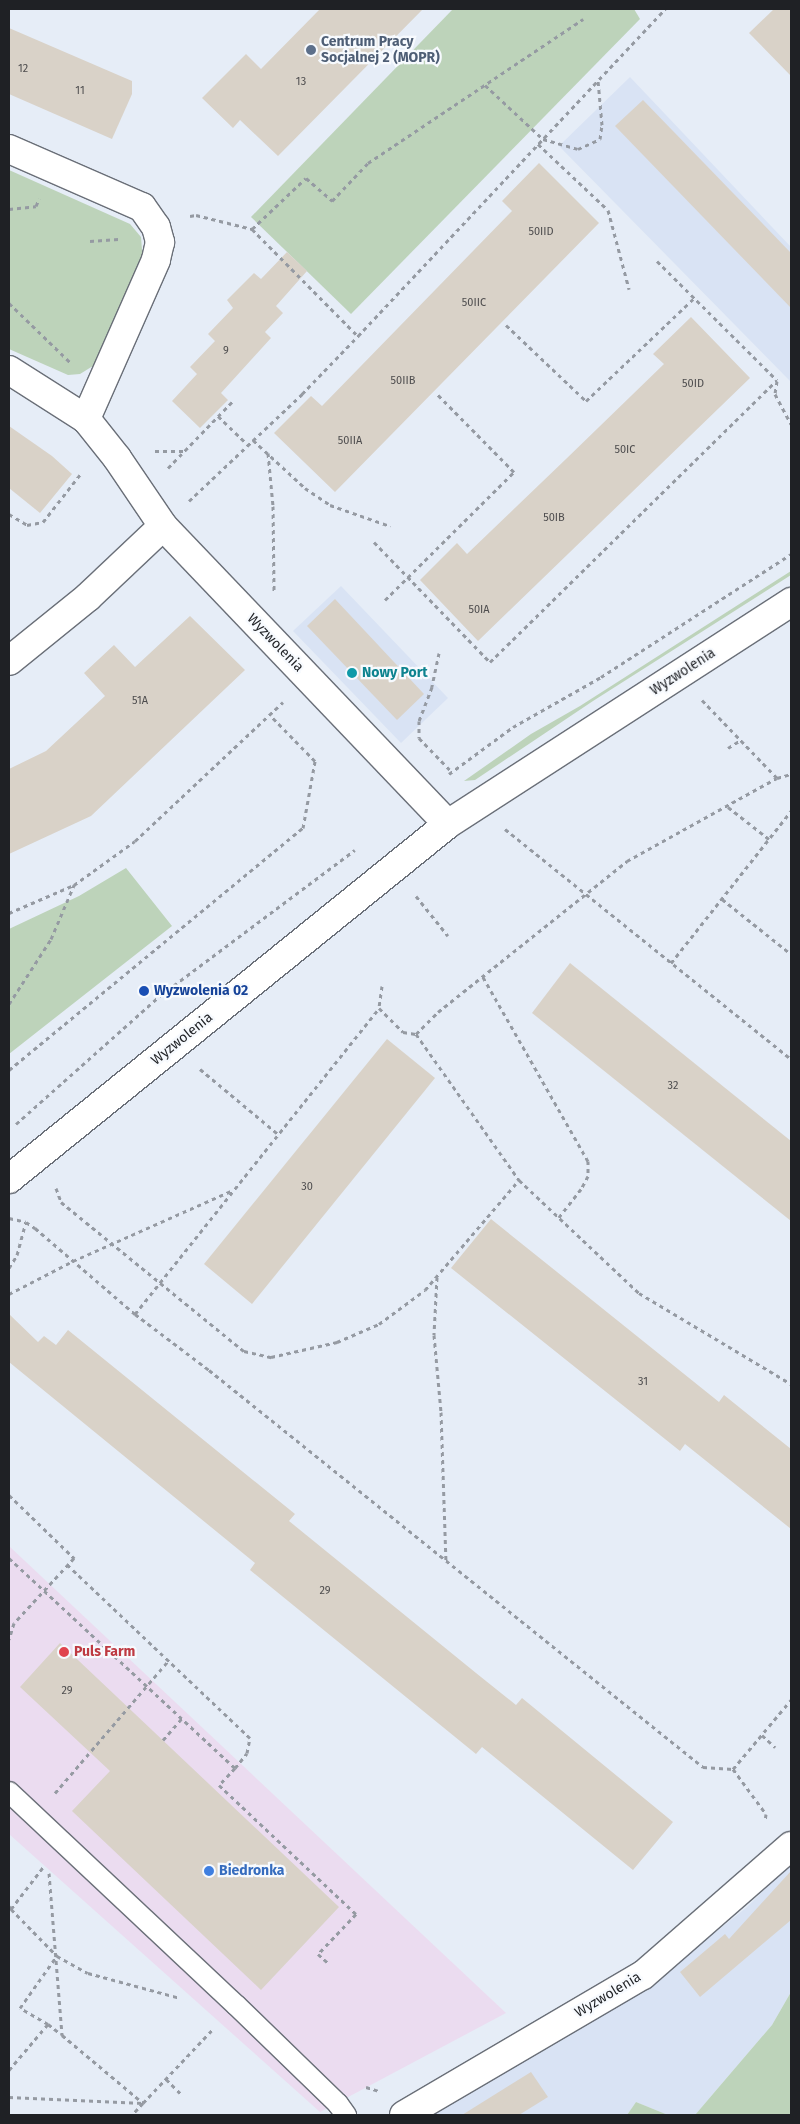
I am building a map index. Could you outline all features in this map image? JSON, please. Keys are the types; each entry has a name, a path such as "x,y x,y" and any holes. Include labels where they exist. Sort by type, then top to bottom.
{"street":[{"path":"9,149 142,207 156,227 160,242 156,260 86,419"},
{"name":"Wyzwolenia","path":"9,370 86,419 117,458 163,526 448,824"},
{"path":"9,661 88,597 163,526"},
{"name":"Wyzwolenia","path":"9,1179 448,824 791,602"},
{"name":"Wyzwolenia","path":"404,2115 643,1975 791,1846"}],"lane":[{"path":"9,1792 263,2032 338,2104 346,2115"}],"path":[{"path":"163,526 358,336 665,9"},
{"path":"252,229 306,178 332,201 368,163 583,19"},
{"path":"485,85 543,139 578,149 600,140 602,125 598,80"},
{"path":"538,144 608,210 629,289"},
{"path":"182,218 196,215 252,229 358,336"},
{"path":"657,261 778,380"},
{"path":"506,325 586,401 694,298"},
{"path":"9,304 47,341"},
{"path":"778,380 775,394 791,424"},
{"path":"374,542 490,662 778,380"},
{"path":"384,600 514,472 436,394"},
{"path":"162,474 234,400"},
{"path":"218,416 248,445"},
{"path":"253,440 305,488 330,504 390,526"},
{"path":"265,633 274,591 273,506 268,454"},
{"path":"9,514 27,525 44,522 83,470"},
{"path":"422,797 452,772 513,727 601,676 791,554"},
{"path":"439,653 432,687 420,721 419,738 452,772"},
{"path":"9,913 74,885 135,840 270,715 307,676"},
{"path":"700,698 777,778"},
{"path":"9,1070 302,828 315,760 270,715"},
{"path":"728,748 741,740"},
{"path":"416,1034 438,1012 627,862 777,778 791,774"},
{"path":"728,807 770,839"},
{"path":"671,963 791,811"},
{"path":"502,827 791,1058"},
{"path":"9,1131 161,995 361,846"},
{"path":"9,1004 52,939 74,885"},
{"path":"722,899 791,954"},
{"path":"419,900 448,936"},
{"path":"483,977 588,1161 588,1176 559,1217"},
{"path":"135,1314 379,1008 382,986"},
{"path":"379,1008 403,1032 416,1034 519,1180 639,1293 791,1384"},
{"path":"197,1066 278,1134"},
{"path":"58,1180 56,1190 61,1202 244,1351 271,1357 337,1342 379,1324 425,1290 519,1180"},
{"path":"9,1294 73,1261 232,1191"},
{"path":"9,1218 26,1222 135,1314 210,1370 703,1767 733,1769 766,1814 764,1829"},
{"path":"9,1268 17,1255 26,1222"},
{"path":"437,1275 434,1335 441,1412 446,1561"},
{"path":"9,1495 74,1558 14,1623 9,1639"},
{"path":"9,1558 235,1768"},
{"path":"68,1564 250,1738 248,1754 219,1785 356,1914 318,1954 328,1963"},
{"path":"49,1830 51,1798 169,1660"},
{"path":"733,1769 790,1703"},
{"path":"163,1740 181,1719"},
{"path":"762,1735 775,1747"},
{"path":"62,2035 57,1956 48,1861 10,1907 57,1956 88,1974 182,1999"},
{"path":"57,1956 20,2008 48,2024 143,2103"},
{"path":"9,2070 48,2024"},
{"path":"132,2115 216,2025"},
{"path":"166,2079 180,2093"},
{"path":"363,2085 385,2092"},
{"path":"9,2097 143,2103"}],"shaded area":[{"path":"630,77 791,247 791,382 559,146"},
{"path":"341,586 448,698 401,743 293,631"},
{"path":"9,1546 506,2013 320,2112 9,1834"},
{"path":"791,1863 791,1992 772,2025 695,2115 668,2115 636,2102 627,2115 427,2115 656,1980 747,1907"}],"green space":[{"path":"453,9 634,9 640,19 351,314 251,217"},
{"path":"9,170 130,224 141,237 143,262 101,361 80,374 68,375 9,349"},
{"path":"791,571 791,575 593,701 475,780 464,781 531,734 580,706"},
{"path":"126,868 172,926 9,1054 9,929 79,896"},
{"path":"791,1992 791,2115 695,2115 772,2025"},
{"path":"636,2102 668,2115 627,2115"}],"building":[{"path":"320,9 423,9 278,156 240,120 233,128 202,98 246,54 261,69"},
{"path":"774,9 791,9 791,76 749,33"},
{"path":"9,28 132,81 132,94 112,139 9,94"},
{"path":"643,100 791,253 791,308 615,126"},
{"path":"539,163 599,223 335,492 274,433 311,396 322,406 512,211 502,201"},
{"path":"287,252 307,271 276,306 283,313 265,332 271,338 221,393 228,400 200,428 172,401 197,374 190,367 215,341 208,334 233,308 227,300 254,273 261,279"},
{"path":"691,317 750,378 478,641 420,580 457,543 467,554 664,364 653,354"},
{"path":"9,426 52,456 72,474 40,513 9,488"},
{"path":"335,599 424,694 397,720 307,626"},
{"path":"190,616 245,670 91,816 9,854 9,769 46,751 105,696 84,673 114,645 135,667"},
{"path":"570,963 791,1141 791,1221 532,1013"},
{"path":"387,1039 435,1078 252,1304 204,1264"},
{"path":"491,1219 719,1402 724,1395 791,1449 791,1529 685,1444 680,1451 451,1268"},
{"path":"9,1314 38,1342 44,1336 56,1345 68,1330 295,1514 289,1521 516,1705 522,1698 673,1822 633,1870 482,1747 476,1754 250,1570 255,1563 9,1362"},
{"path":"60,1643 339,1907 261,1990 72,1811 110,1771 20,1687"},
{"path":"791,1871 791,1920 700,1997 680,1972 725,1934 729,1939"},
{"path":"531,2072 548,2097 519,2115 462,2115"}],"place":[{"name":"Centrum Pracy Socjalnej 2 (MOPR)","path":"311,50"},
{"name":"Nowy Port","path":"352,673"},
{"name":"Wyzwolenia 02","path":"144,991"},
{"name":"Puls Farm","path":"64,1652"},
{"name":"Biedronka","path":"209,1871"}]}
